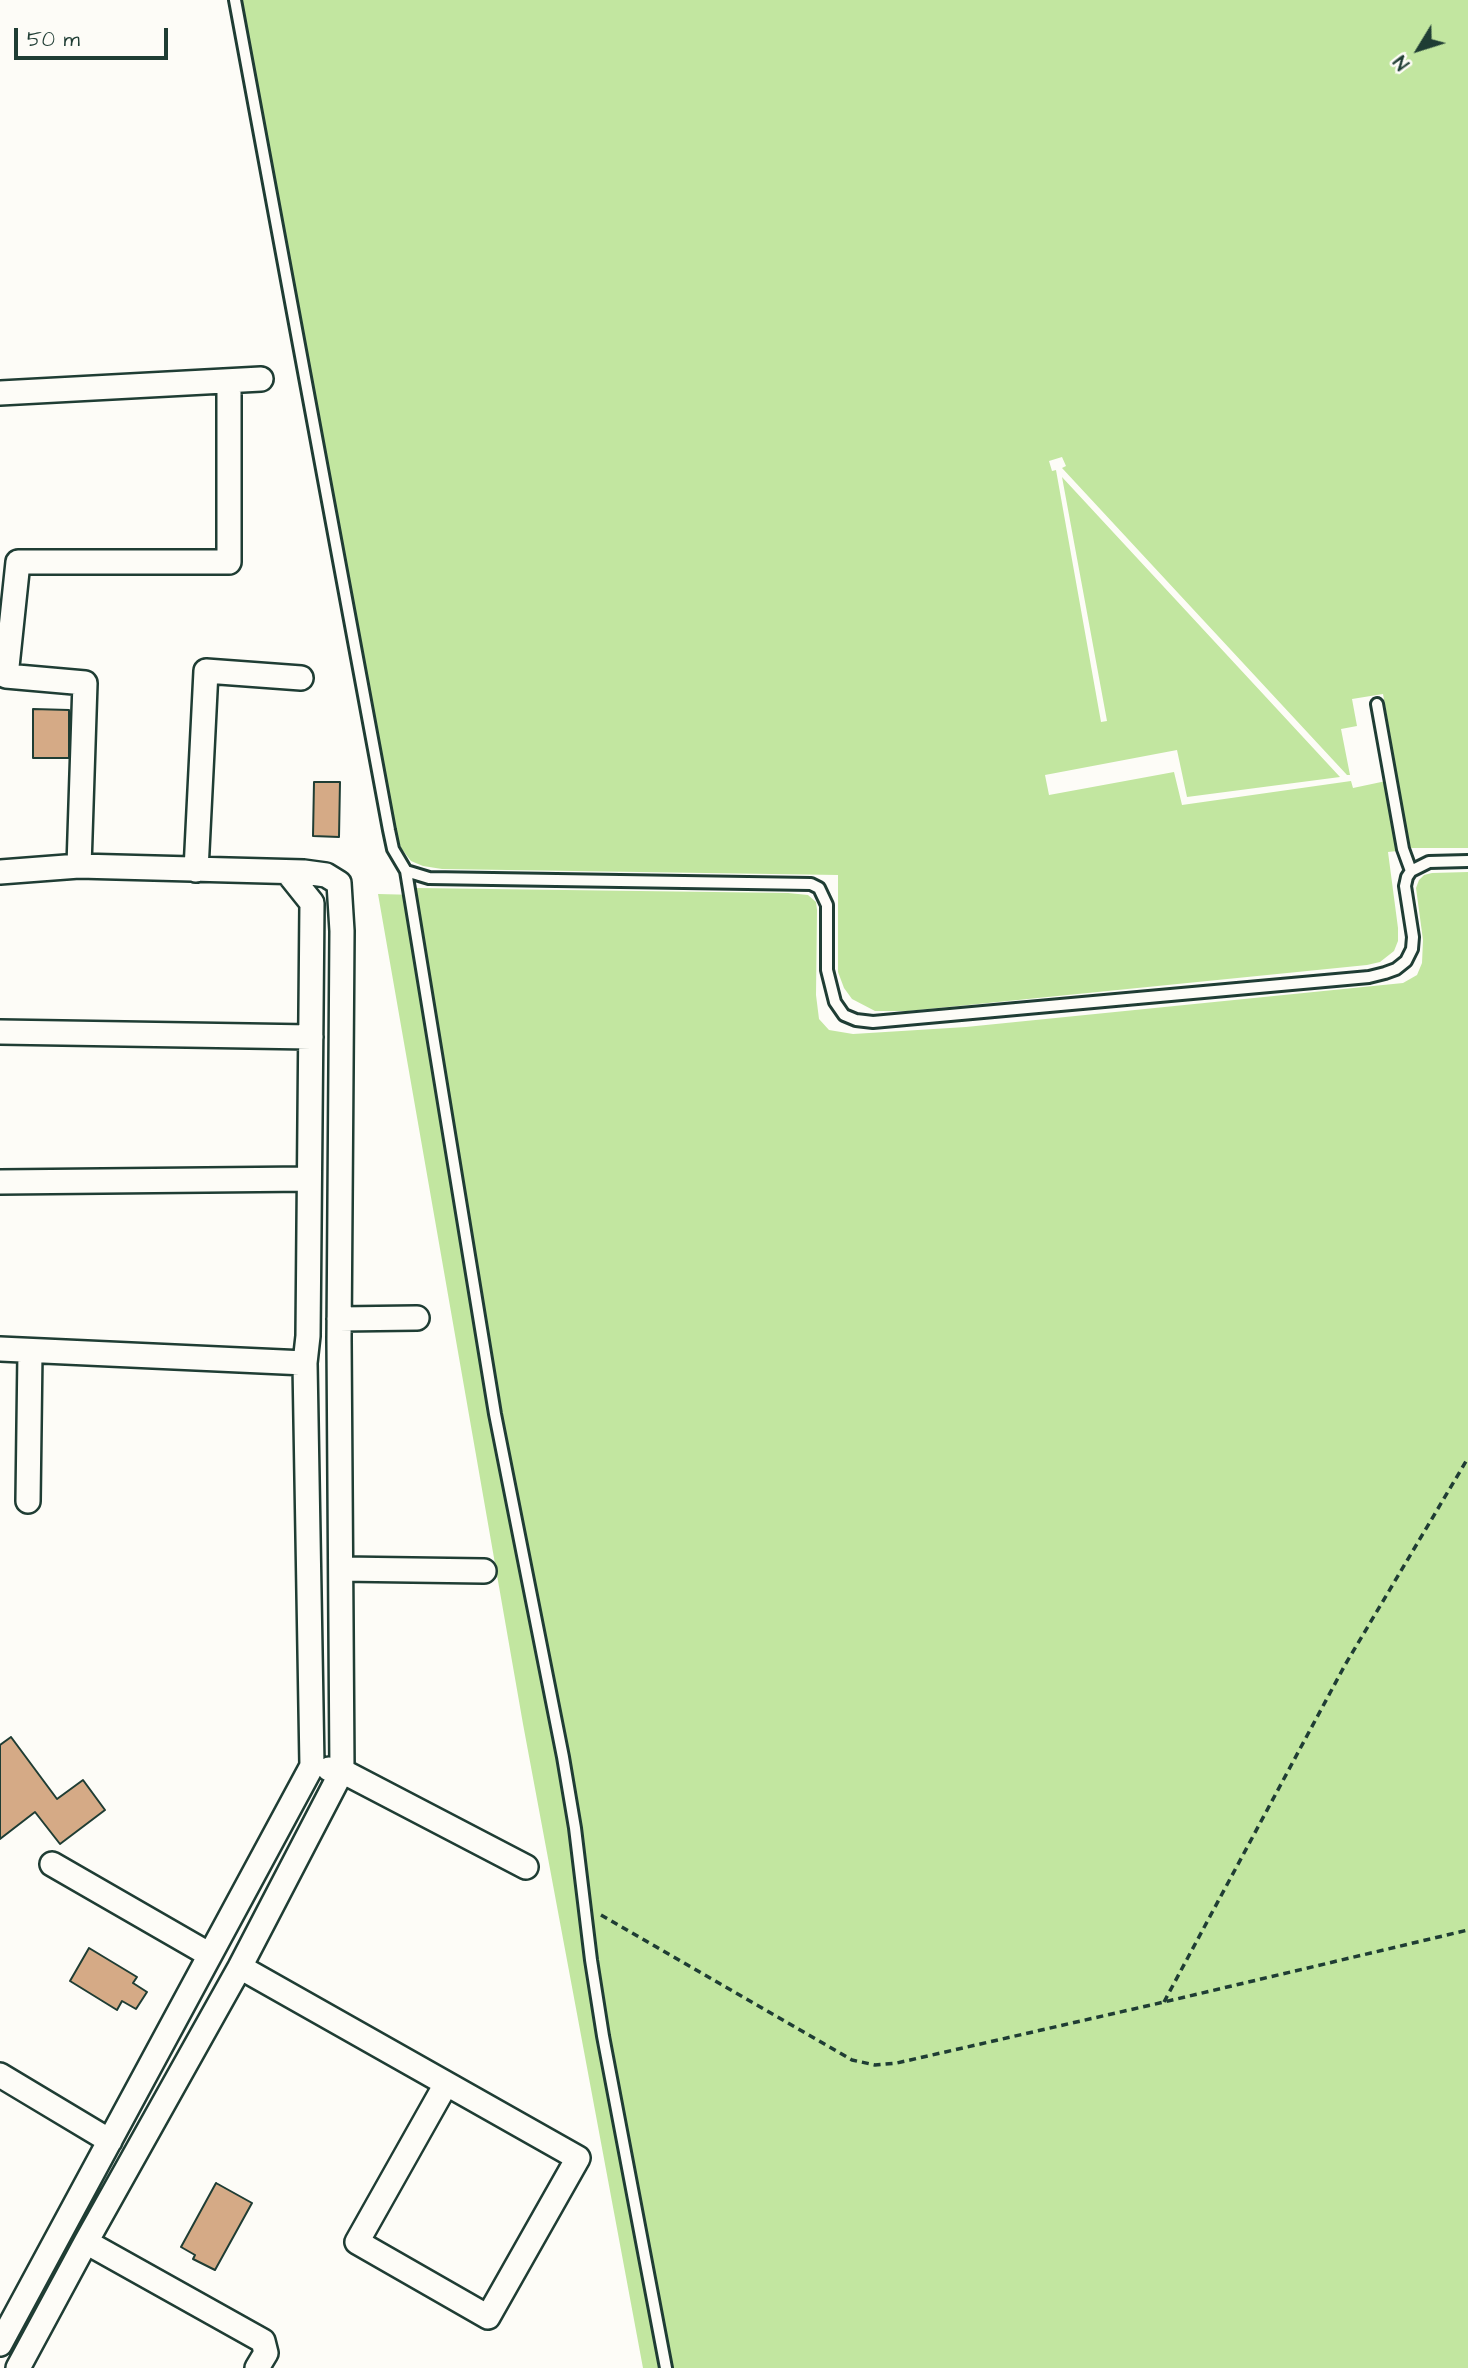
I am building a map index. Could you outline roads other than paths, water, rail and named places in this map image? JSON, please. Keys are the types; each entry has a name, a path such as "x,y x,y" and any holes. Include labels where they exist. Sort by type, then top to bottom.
{"street":[{"path":"0,393 261,379"},
{"path":"79,866 85,683 5,676 18,562 229,562 229,381"},
{"path":"196,870 206,671 301,678"},
{"path":"0,872 79,866 304,872 326,875 339,883 342,931 339,1329 342,1771 240,1967 18,2368"},
{"path":"0,2344 312,1766 305,1363 308,1336 312,902 288,873"},
{"path":"0,1032 311,1037"},
{"path":"0,1182 309,1179"},
{"path":"308,1336 418,1318"},
{"path":"0,1349 305,1363"},
{"path":"28,1501 30,1352"},
{"path":"341,1569 484,1571"},
{"path":"312,1766 342,1771 526,1867"},
{"path":"52,1864 210,1955"},
{"path":"240,1967 578,2158 488,2317 357,2242 446,2084"},
{"path":"0,2076 110,2141"},
{"path":"86,2242 263,2341 266,2353 257,2368"}],"lane":[{"path":"235,0 388,830 393,849 406,871 495,1414 563,1757 603,2036 666,2368"},
{"path":"1377,704 1403,849 1411,871"},
{"path":"406,871 429,878 811,884 819,888 827,905 827,970 835,1002 844,1015 873,1022 1355,978 1385,973 1396,970 1406,961 1412,949 1413,937 1405,886 1411,871 1429,862 1468,860"}]}
